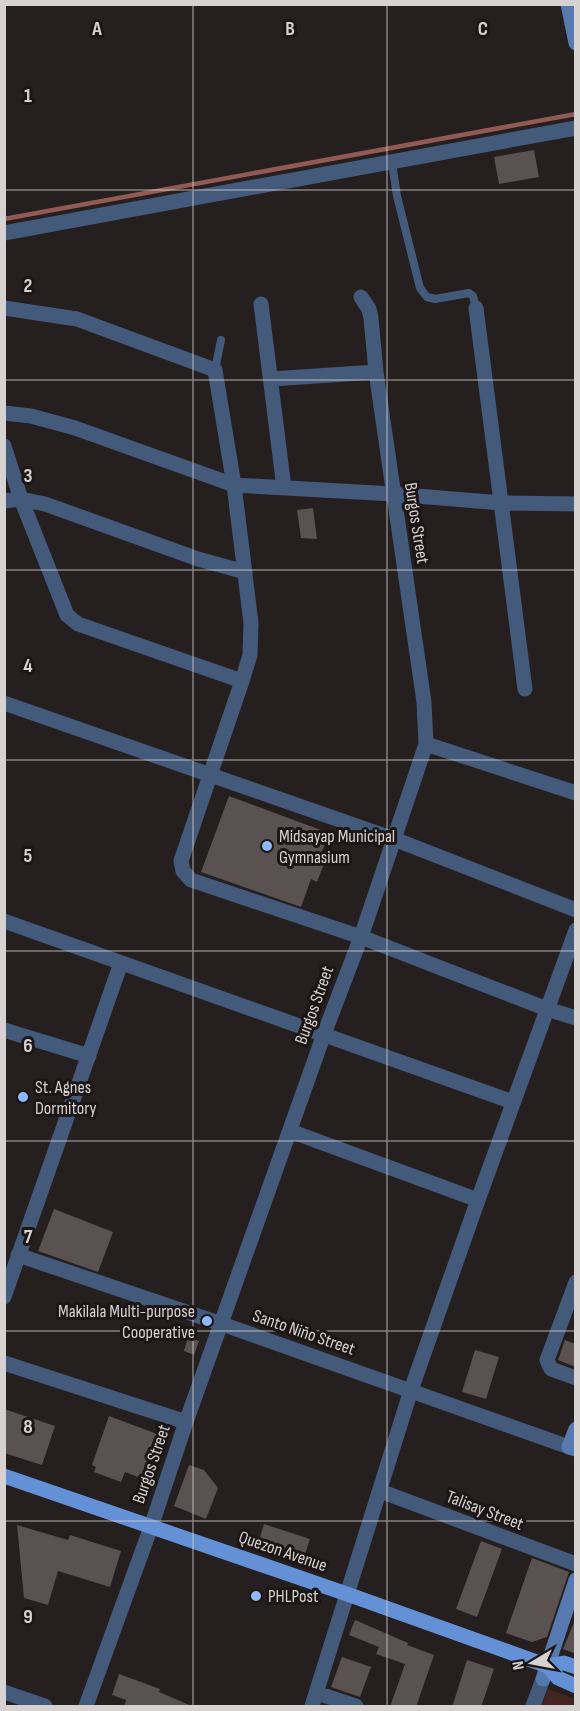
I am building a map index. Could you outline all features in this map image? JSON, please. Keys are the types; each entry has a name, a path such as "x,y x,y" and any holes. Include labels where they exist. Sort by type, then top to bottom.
{"main road":[{"path":"568,4 576,43"},
{"path":"572,1448 576,1429"},
{"name":"Quezon Avenue","path":"4,1476 347,1594 576,1686"},
{"path":"545,1672 576,1580"},
{"name":"Quezon Avenue","path":"545,1672 564,1663 576,1667"}],"street":[{"path":"4,232 576,128"},
{"name":"Burgos Street","path":"86,1707 324,1034 361,937 426,744 420,671 376,372 371,318 362,297"},
{"path":"261,304 284,488"},
{"path":"4,308 76,319 215,370 234,485 251,641 250,655 242,681 182,861 183,871 191,880 361,937 547,1009 576,1018"},
{"path":"476,308 525,689"},
{"path":"271,379 376,372"},
{"path":"4,413 25,415 75,428 234,485 501,502 576,504"},
{"path":"4,446 21,499 67,615 78,624 242,681"},
{"path":"4,501 21,499 45,504 198,559 245,572"},
{"path":"4,703 394,839 576,910"},
{"path":"426,744 576,793"},
{"path":"4,921 513,1102"},
{"path":"356,1707 314,1700 411,1390 576,930"},
{"path":"4,1297 121,963"},
{"path":"4,1030 89,1056"},
{"path":"290,1131 478,1200"},
{"name":"Santo Niño Street","path":"18,1255 222,1324 572,1448"},
{"path":"576,1282 548,1360 552,1369 576,1378"},
{"path":"4,1363 186,1422"},
{"name":"Talisay Street","path":"380,1491 576,1564"},
{"path":"533,1707 545,1672"},
{"path":"4,1692 45,1707"}],"lane":[{"path":"392,162 397,195 420,288 427,297 435,299 470,294 473,296 476,308"},
{"path":"215,370 221,340"}],"shaded area":[{"path":"548,1689 575,1699 575,1706 542,1706"}],"building":[{"path":"534,150 539,177 499,184 494,157"},
{"path":"313,508 317,539 301,538 297,510"},
{"name":"Midsayap Municipal Gymnasium","path":"229,796 329,833 319,859 325,861 317,882 311,879 301,907 201,872"},
{"path":"54,1209 113,1232 98,1272 38,1251"},
{"path":"188,1337 199,1341 194,1355 184,1351"},
{"path":"565,1340 576,1344 576,1367 558,1360"},
{"path":"475,1350 499,1357 486,1399 462,1392"},
{"path":"4,1409 55,1426 42,1465 4,1453"},
{"path":"109,1416 157,1434 141,1478 125,1472 121,1482 94,1472 96,1467 92,1465"},
{"path":"189,1465 204,1470 218,1488 206,1519 174,1506"},
{"path":"264,1524 310,1539 303,1560 258,1544"},
{"path":"17,1525 68,1540 70,1535 121,1551 110,1587 58,1571 48,1605 24,1598"},
{"path":"481,1541 502,1549 477,1617 456,1609"},
{"path":"532,1558 569,1572 547,1637 532,1642 506,1633"},
{"path":"355,1620 434,1655 416,1707 390,1707 405,1664 376,1654 379,1647 349,1635"},
{"path":"576,1621 576,1654 563,1649"},
{"path":"342,1657 371,1667 360,1697 331,1687"},
{"path":"467,1660 494,1669 481,1707 452,1707"},
{"path":"119,1674 160,1689 159,1692 194,1707 124,1707 126,1700 112,1695"}],"waterway":[{"path":"4,219 576,114"}],"place":[{"name":"Midsayap Municipal Gymnasium","path":"267,846"},
{"name":"St. Agnes Dormitory","path":"23,1097"},
{"name":"Makilala Multi-purpose Cooperative","path":"207,1321"},
{"name":"PHLPost","path":"256,1596"}]}
